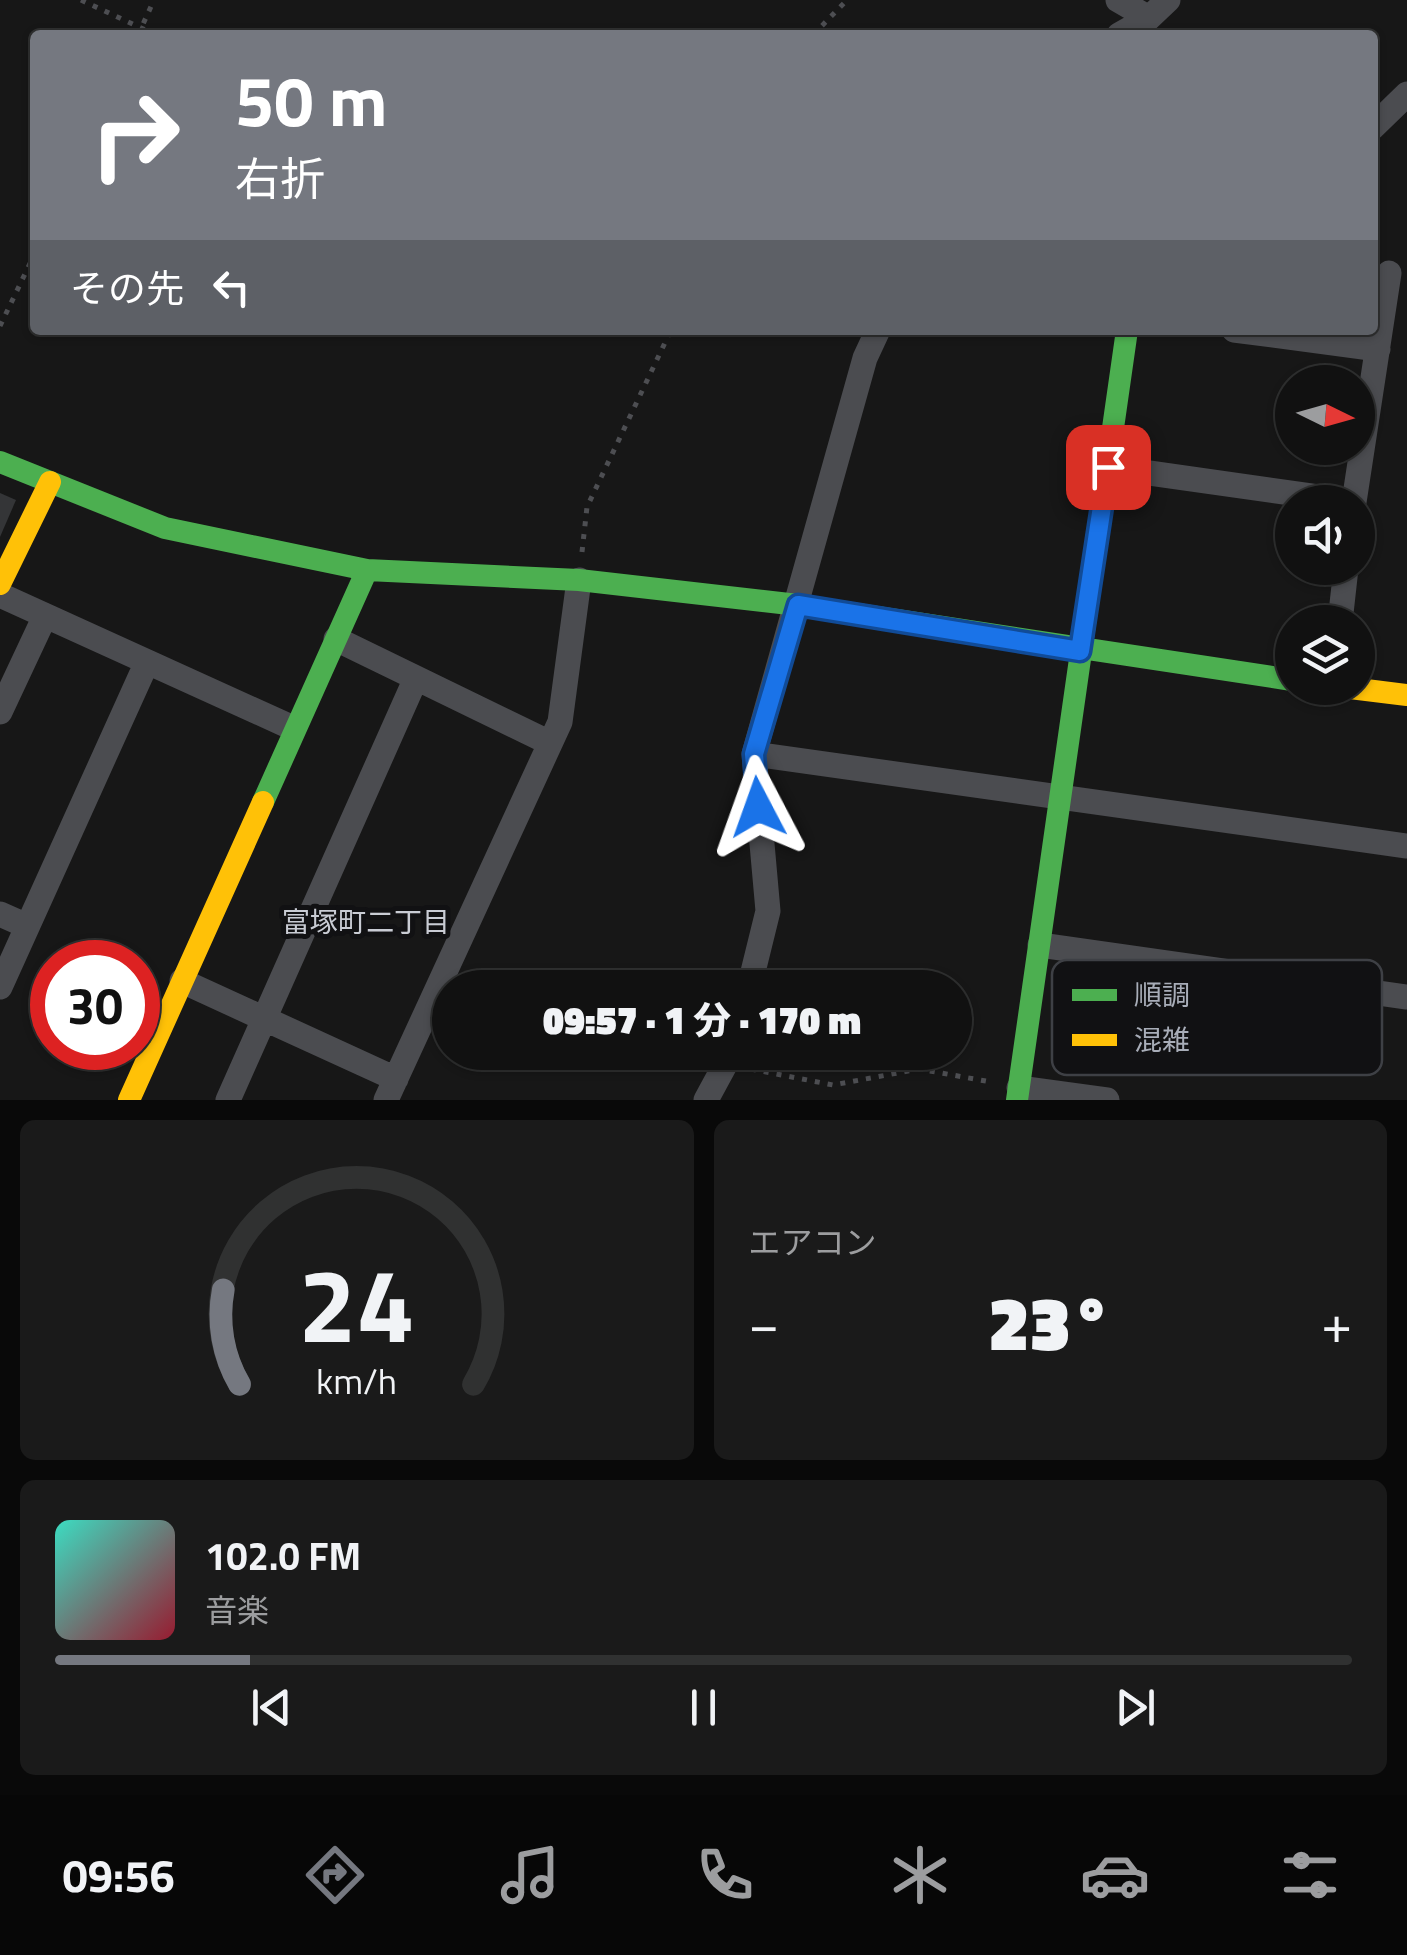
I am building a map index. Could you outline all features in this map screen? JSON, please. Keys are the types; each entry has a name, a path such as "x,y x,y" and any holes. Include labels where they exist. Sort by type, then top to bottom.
{"street":[{"path":"1118,0 1159,9"},
{"path":"1127,30 1159,9"},
{"path":"1378,122 1407,94"},
{"path":"1357,485 1390,273"},
{"path":"753,970 768,911 754,754 866,358 876,335"},
{"path":"1107,1100 1018,1094 1126,335"},
{"path":"1272,335 1378,349"},
{"path":"0,462 164,528 367,570 579,580 798,605 1080,651 1275,678"},
{"path":"1108,467 1275,491"},
{"path":"0,584 50,482"},
{"path":"128,1100 367,570"},
{"path":"182,981 264,1018 391,1090 560,722 579,580"},
{"path":"0,595 293,728"},
{"path":"0,712 45,616"},
{"path":"336,639 550,743"},
{"path":"0,987 147,662"},
{"path":"228,1100 416,678"},
{"path":"1375,691 1407,694"},
{"path":"754,754 1407,846"},
{"path":"0,914 27,926"},
{"path":"1040,945 1144,960"},
{"path":"1382,994 1407,998"},
{"path":"706,1100 724,1070"}],"path":[{"path":"81,0 135,30"},
{"path":"140,30 154,0"},
{"path":"819,30 847,0"},
{"path":"0,326 30,263"},
{"path":"579,580 587,508 668,335"},
{"path":"776,1070 834,1084 913,1070"},
{"path":"923,1070 1018,1094"}],"building":[{"path":"0,493 16,500 0,537"}],"traffic: fast":[{"path":"1017,1100 1126,335"},
{"path":"0,462 165,528 367,570 579,580 798,605 1275,677"},
{"path":"263,802 367,570"}],"traffic: slow":[{"path":"0,584 50,482"},
{"path":"1375,691 1407,695"},
{"path":"129,1100 263,802"}],"district":[{"name":"富塚町二丁目","path":"366,921"}],"route":[{"path":"758,807 754,754 798,605 1080,651 1108,467"}]}
